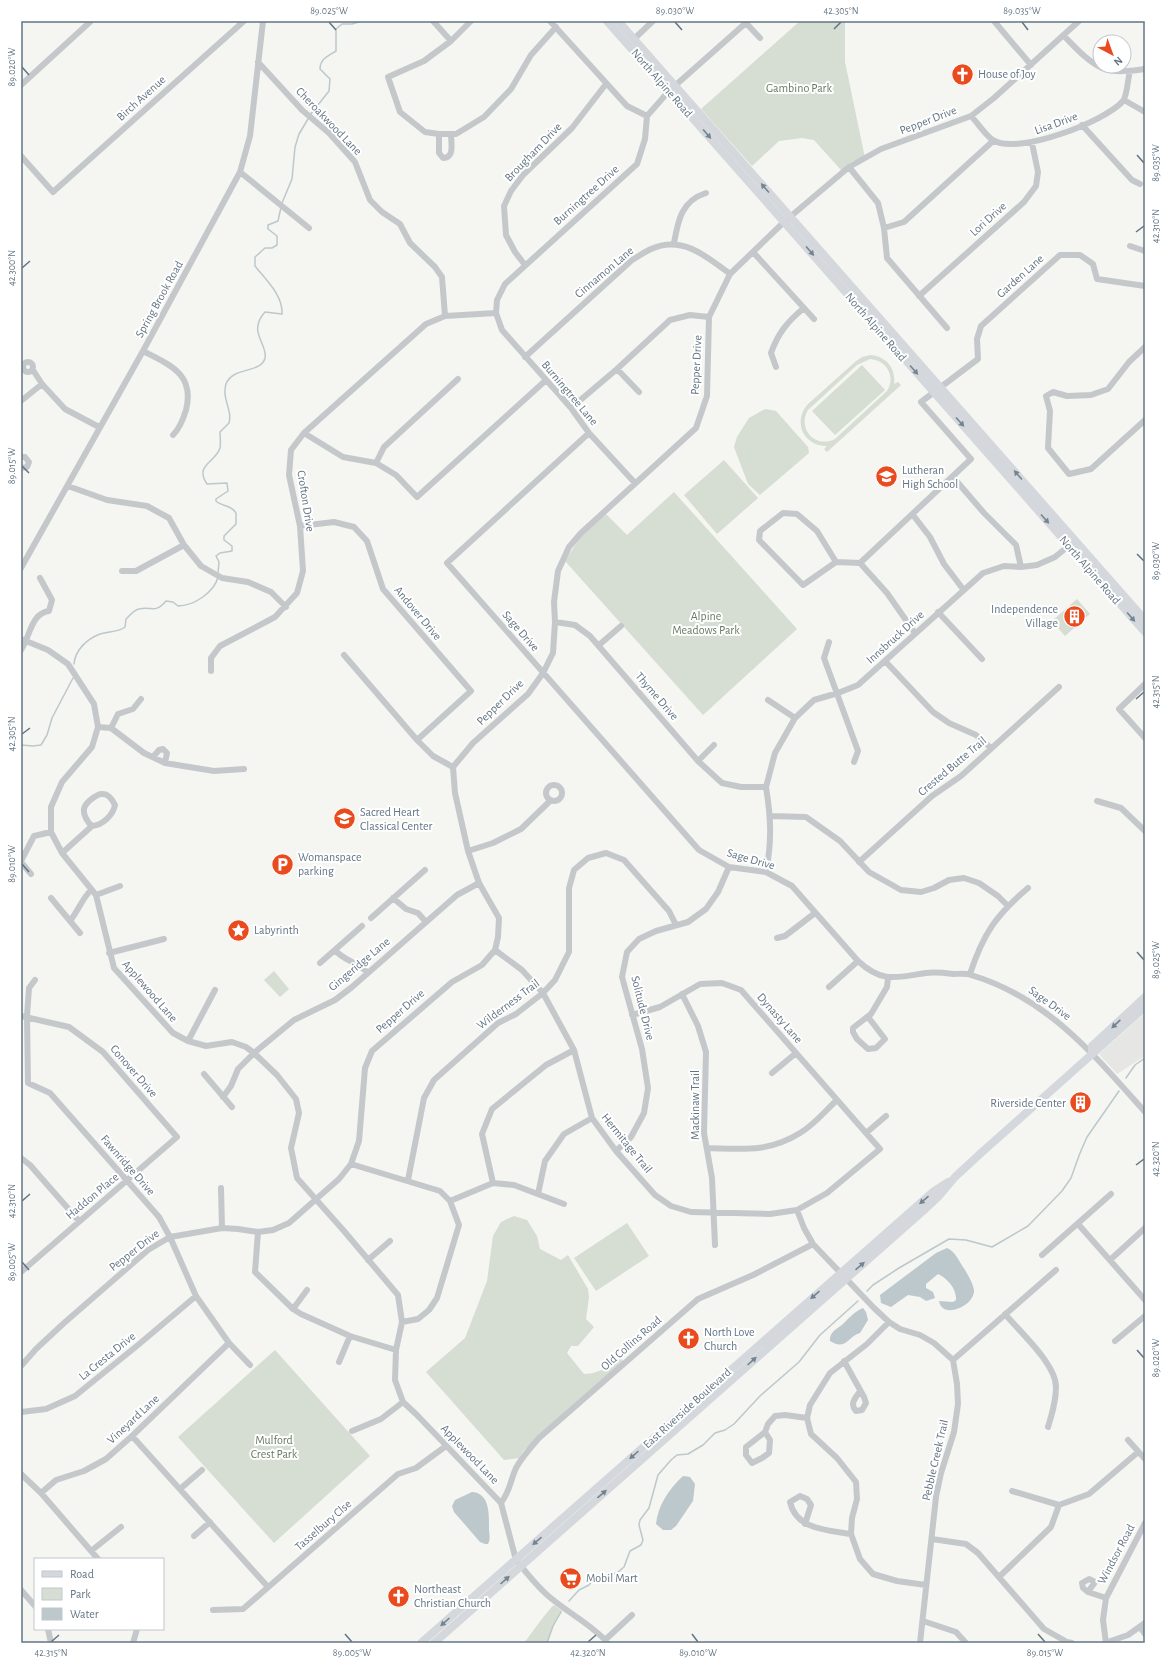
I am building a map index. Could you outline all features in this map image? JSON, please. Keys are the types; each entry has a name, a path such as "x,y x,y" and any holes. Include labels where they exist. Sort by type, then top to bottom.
{"main road":[{"name":"North Alpine Road","path":"607,21 672,88 1072,543 1145,620"},
{"name":"North Alpine Road","path":"618,21 672,88"},
{"name":"North Alpine Road","path":"1072,543 1145,632"},
{"name":"East Riverside Boulevard","path":"1092,1052 1092,1046 1145,997"},
{"name":"East Riverside Boulevard","path":"434,1643 519,1563 844,1275 934,1191 955,1177 1092,1052 1097,1051 1145,1007"},
{"name":"East Riverside Boulevard","path":"421,1643 519,1563"}],"street":[{"path":"21,85 91,21"},
{"name":"Birch Avenue","path":"21,156 53,192 244,21"},
{"name":"Spring Brook Road","path":"21,568 143,351 240,172 250,136 263,21"},
{"path":"433,21 451,41"},
{"path":"471,21 451,41 424,61 388,77 400,112 425,132 453,134 484,117 511,89 531,55 556,27"},
{"path":"550,21 627,106 647,116 672,88 747,22 760,38"},
{"path":"634,39 653,21"},
{"path":"994,21 1031,65"},
{"name":"Pepper Drive","path":"453,766 473,743 528,694 543,673 553,653 555,622 554,602 558,571 569,547 581,533 696,428 707,396 709,317 730,274 787,220 849,167 881,149 971,116 994,98 1079,21"},
{"path":"1064,36 1080,53 1092,61"},
{"name":"Cheroakwood Lane","path":"258,62 302,110 329,133 355,162 370,200 382,212 400,224 410,243 435,266 442,277 445,316"},
{"path":"1132,71 1145,69"},
{"path":"1129,74 1124,100 1145,112"},
{"name":"Brougham Drive","path":"525,265 515,252 506,235 504,206 523,175 572,128 606,84"},
{"name":"Lisa Drive","path":"993,140 1010,145 1032,143 1082,126 1109,112 1124,100"},
{"name":"Burningtree Drive","path":"496,313 498,300 505,284 637,164 645,140 647,116"},
{"path":"884,228 904,222 993,140 971,116"},
{"path":"1082,126 1132,180 1140,184"},
{"path":"439,134 439,153 443,158 449,156 452,151 453,134"},
{"name":"Lori Drive","path":"919,296 1024,202 1036,186 1038,172 1032,143"},
{"path":"849,167 878,203 884,228 887,258 947,328"},
{"path":"240,172 309,228"},
{"path":"706,193 698,195 679,217 674,243 700,252 730,274"},
{"name":"Cinnamon Lane","path":"525,357 632,260 651,249 674,243"},
{"path":"1130,246 1145,251"},
{"path":"753,252 814,319"},
{"name":"Garden Lane","path":"937,390 978,358 977,339 981,326 1060,255 1080,255 1093,264 1097,278 1145,286"},
{"path":"776,367 771,354 776,339 789,320 804,308"},
{"name":"Crofton Drive","path":"211,671 211,658 220,646 275,617 286,607 297,593 303,570 300,526 289,475 291,450 304,433 426,324 445,316 496,313"},
{"name":"Burningtree Lane","path":"496,313 502,330 545,381 571,408 589,433 635,483"},
{"path":"571,408 617,369 670,320 690,315 709,317"},
{"path":"1145,347 1129,362 1108,389 1091,395 1067,396 1053,392 1046,396 1050,411 1048,448 1069,474 1091,469 1145,420"},
{"path":"143,351 170,365 178,371 184,378 188,389 188,402 185,413 179,429 173,435"},
{"path":"617,369 639,392"},
{"path":"32,370 42,384 65,409 99,427"},
{"path":"376,463 384,447 458,379"},
{"path":"304,433 343,457 376,463 396,475 417,497 545,381"},
{"path":"21,401 42,384"},
{"path":"836,562 817,531 797,514 783,512 760,531 759,540 804,585 836,562 860,563 953,478 971,459 922,402 937,390"},
{"name":"Sage Drive","path":"589,433 447,563 699,850 729,867 766,872 792,886 858,961 869,971 888,978 928,973 970,974 1005,987 1032,1002 1058,1022 1092,1052 1145,1112"},
{"path":"21,457 27,458 29,464 27,467 21,468"},
{"path":"953,478 984,513 1016,545 1021,567"},
{"path":"68,486 107,500 147,506 169,518 184,545 201,566 218,576 248,582 271,592 286,607"},
{"path":"913,515 930,537 944,564 963,589"},
{"name":"Andover Drive","path":"300,526 334,522 354,526 367,541 383,589 471,691 417,740"},
{"name":"Innsbruck Drive","path":"766,872 770,850 770,816 766,787 775,753 795,718 814,700 858,685 963,589 983,573 991,569 1004,566 1021,567 1037,565 1055,557 1072,543"},
{"path":"122,571 136,571 184,545"},
{"path":"860,563 887,592 915,633"},
{"path":"21,650 24,640 36,618 42,612 49,611 52,600 40,578"},
{"path":"938,612 982,659"},
{"name":"Thyme Drive","path":"555,622 580,628 599,645 698,761 722,783 741,787 766,787"},
{"path":"599,645 621,626"},
{"path":"24,640 48,650 68,664 94,704 98,727 92,747 62,782 50,807 51,832 62,853 96,895 120,886"},
{"path":"829,642 824,658 858,751 854,762"},
{"path":"344,655 417,740 433,756 453,766 455,793 468,851 479,883 499,918 495,950"},
{"path":"885,661 933,712 949,723 976,735 991,748"},
{"path":"1145,684 1119,709 1145,738"},
{"name":"Crested Butte Trail","path":"859,862 932,796 961,776 1059,687"},
{"path":"111,728 118,714 133,709 141,699"},
{"path":"768,700 795,718"},
{"path":"98,727 111,728 144,753 165,762 214,771 244,769"},
{"path":"698,761 714,745"},
{"path":"153,757 159,750 163,749 167,753 165,762"},
{"path":"62,853 92,826 98,826 111,815 115,805 112,800 103,794 94,797 86,805 84,810 89,823 92,826"},
{"path":"468,851 493,843 521,829 550,800"},
{"path":"1097,801 1121,808 1145,831"},
{"path":"770,816 806,817 840,841 869,872 901,890 921,892 934,888 949,880 964,878 979,883 998,896 1008,906"},
{"path":"31,874 21,862 34,836 51,832"},
{"name":"Wilderness Trail","path":"408,1180 424,1098 434,1080 498,1023 516,1014 543,993 555,980 569,952 569,888 574,870 588,858 606,853 624,860 669,911 676,925"},
{"name":"Solitude Drive","path":"616,1150 631,1137 644,1113 648,1088 642,1049 622,977 627,952 639,939 688,922 706,909 718,892 729,867"},
{"path":"371,918 425,870"},
{"name":"Gingeridge Lane","path":"223,1097 231,1086 238,1069 254,1053 294,1020 335,1000 352,987 457,894 479,883"},
{"path":"970,974 976,955 991,925 1008,906 1028,888"},
{"path":"70,921 78,911 82,898 91,890"},
{"name":"Applewood Lane","path":"96,895 109,953 114,968 172,1033 188,1041 206,1046 232,1042 246,1047 277,1075 296,1099 299,1113 291,1148 297,1178 398,1295 402,1322 396,1350 395,1380 403,1402 418,1415 501,1503 519,1563 546,1594 588,1625 606,1642"},
{"path":"51,898 80,933"},
{"path":"393,898 406,909 418,913 426,922"},
{"path":"777,938 785,936 815,913"},
{"path":"320,963 362,926"},
{"path":"109,953 164,939"},
{"path":"335,950 342,957 360,964 368,972"},
{"name":"Pepper Drive","path":"21,1366 36,1349 64,1323 148,1250 170,1237 222,1228 258,1232 273,1230 289,1223 340,1179 351,1164 359,1141 365,1068 372,1051 452,982 482,965 495,950"},
{"name":"Hermitage Trail","path":"495,950 522,970 543,993 574,1050 592,1118 616,1150 655,1195 671,1206 690,1212 770,1214 797,1210"},
{"path":"829,987 858,961"},
{"path":"868,1017 885,1039 876,1048 868,1049 857,1039 853,1032 854,1028 858,1024 868,1017 887,987 888,978"},
{"name":"Fawnridge Drive","path":"35,980 28,988 24,1016 28,1083 50,1093 159,1217 170,1237 196,1296 229,1344 250,1365"},
{"name":"Dynasty Lane","path":"632,1015 660,1007 700,984 722,983 741,990 880,1149 827,1193 797,1210"},
{"path":"188,1041 215,990"},
{"name":"Mackinaw Trail","path":"682,994 698,1026 706,1052 704,1133 712,1178 715,1245"},
{"name":"Conover Drive","path":"24,1016 69,1028 103,1052 177,1137"},
{"path":"493,1183 482,1134 492,1109 546,1065 574,1050"},
{"path":"772,1073 796,1053"},
{"path":"204,1074 232,1107"},
{"path":"707,1148 754,1150 773,1146 801,1133 837,1100"},
{"path":"866,1133 886,1116"},
{"path":"538,1194 545,1161 564,1134 592,1118"},
{"name":"Haddon Place","path":"21,1272 177,1137"},
{"path":"21,1158 30,1165 79,1221"},
{"path":"351,1164 408,1180 440,1191 450,1201 459,1225 437,1298 429,1310 418,1319 402,1322"},
{"path":"450,1201 493,1183 514,1185 564,1204"},
{"path":"221,1188 222,1228"},
{"path":"1042,1255 1111,1194"},
{"path":"797,1210 804,1228 814,1244 889,1322 900,1329 920,1335 934,1343 953,1360 1056,1270"},
{"path":"1078,1224 1145,1300"},
{"path":"1110,1260 1145,1228"},
{"path":"258,1232 255,1272 293,1309 350,1336 396,1350"},
{"path":"368,1260 390,1241"},
{"name":"Old Collins Road","path":"501,1503 508,1493 516,1468 527,1452 540,1438 698,1299 753,1275 814,1244"},
{"path":"1139,1293 1145,1288"},
{"path":"293,1309 307,1290"},
{"name":"La Cresta Drive","path":"21,1412 46,1409 75,1396 196,1296"},
{"path":"1005,1314 1048,1363 1056,1386 1054,1409 1048,1427"},
{"path":"1115,1341 1145,1316"},
{"path":"889,1322 867,1344 830,1373 810,1405 807,1418 811,1434 837,1458 856,1482 857,1499 852,1518 852,1534 860,1559 873,1574 897,1581 926,1585"},
{"path":"339,1362 350,1336"},
{"name":"Vineyard Lane","path":"41,1493 56,1480 84,1471 106,1459 229,1344"},
{"name":"Pebble Creek Trail","path":"920,1643 939,1483 954,1432 957,1411 957,1384 953,1360"},
{"path":"844,1361 860,1391"},
{"path":"352,1431 380,1419 403,1402"},
{"path":"765,1432 770,1440 769,1453 752,1463 746,1455 746,1447 765,1432 768,1424 775,1416 785,1415 807,1418"},
{"path":"132,1436 268,1587"},
{"path":"1128,1440 1137,1452 1145,1459"},
{"name":"Tasselbury Clse","path":"213,1610 243,1609 398,1474 416,1468 446,1446"},
{"path":"1012,1491 1059,1506 1089,1494 1137,1452"},
{"path":"180,1489 202,1470"},
{"path":"21,1474 41,1493 97,1558"},
{"path":"1000,1577 1051,1527 1059,1506"},
{"path":"194,1536 210,1522"},
{"name":"Windsor Road","path":"1106,1643 1103,1620 1106,1598 1145,1523"},
{"path":"805,1524 817,1529 852,1534"},
{"path":"91,1551 121,1527"},
{"path":"932,1539 966,1544 978,1553 1044,1629 1067,1642 1072,1643"},
{"path":"21,1590 34,1605"},
{"path":"1088,1592 1106,1598"},
{"path":"606,1642 632,1615"},
{"path":"923,1621 956,1632 966,1643"},
{"path":"1106,1643 1128,1635 1142,1625 1145,1634"},
{"path":"48,1630 51,1643"},
{"path":"133,1643 137,1630"}],"shaded area":[{"path":"1145,1013 1145,1056 1117,1074 1099,1054"}],"green space":[{"name":"Gambino Park","path":"800,21 845,21 845,62 865,158 853,161 841,170 814,140 802,138 779,141 752,166 701,109"},
{"path":"870,355 885,360 892,368 894,384 898,382 901,385 827,452 824,449 827,446 812,442 803,432 801,418 803,411 808,404 862,357","holes":["870,359 876,360 885,366 890,375 890,386 887,391 835,439 821,441 810,435 806,430 805,424 805,417 808,410 857,365"]},
{"path":"862,365 885,390 835,435 812,411"},
{"path":"765,409 776,411 808,447 809,453 760,495 748,484 734,447 737,437 749,418"},
{"path":"724,460 758,498 717,534 684,495"},
{"name":"Alpine Meadows Park","path":"674,492 797,629 703,715 565,561 581,536 606,514 627,535"},
{"path":"1077,599 1090,614 1065,636 1052,621"},
{"path":"274,971 289,989 280,997 264,980"},
{"path":"514,1216 527,1220 537,1236 540,1249 561,1260 568,1255 588,1289 589,1297 586,1319 594,1327 578,1346 571,1346 567,1353 584,1374 594,1373 620,1358 624,1362 523,1451 519,1458 504,1460 426,1372 465,1338 487,1281 493,1236 501,1222"},
{"path":"627,1223 649,1256 596,1291 574,1258"},
{"name":"Mulford Crest Park","path":"275,1350 370,1456 274,1543 178,1437"},
{"path":"554,1605 562,1611 553,1626 547,1643 524,1643 544,1616"}],"water":[{"path":"947,1248 950,1249 956,1256 968,1275 974,1290 973,1296 964,1306 952,1310 946,1310 941,1307 939,1301 953,1302 956,1300 956,1296 951,1284 938,1274 926,1284 926,1288 933,1292 935,1298 926,1301 920,1297 908,1295 891,1307 881,1303 880,1295 936,1253"},
{"path":"863,1308 866,1312 868,1320 860,1333 840,1345 830,1341 831,1335 834,1331"},
{"path":"683,1476 690,1477 695,1484 693,1501 676,1526 671,1530 663,1530 656,1524 659,1510 673,1486"},
{"path":"472,1492 478,1493 482,1496 487,1506 490,1536 488,1544 480,1542 454,1512 452,1506 455,1500"}],"waterway":[{"path":"310,115 329,91 330,79 320,69 320,66 325,58 336,51 336,29 342,24 352,24 362,21"},
{"path":"282,203 292,179 295,147 299,134 308,119"},
{"path":"218,573 219,562 216,556 220,553 232,551 232,546 224,540 224,536 236,524 236,513 232,508 216,501 216,499 228,491 227,483 207,484 203,472 207,464 218,453 220,448 220,432 229,423 230,414 225,395 226,384 234,375 253,369 262,363 265,358 265,353 258,332 260,319 265,312 282,314 282,307 277,294 255,266 255,257 265,248 272,248 277,245 277,236 268,229 268,225 278,221 281,207"},
{"path":"74,664 79,650 86,642 100,634 122,629 125,627 126,619 135,610 143,608 153,609 159,607 166,601 173,602 178,606 190,604 208,593 216,583 218,577"},
{"path":"21,745 41,745 47,735 52,718 73,678"},
{"path":"1126,1078 1135,1065 1145,1058"},
{"path":"867,1291 873,1285 899,1268 949,1239 966,1240 992,1247 1028,1226 1062,1191 1071,1178 1087,1137 1119,1091"},
{"path":"569,1601 579,1590 589,1585 594,1578 617,1573 624,1567 630,1551 641,1545 643,1540 639,1525 640,1520 649,1508 658,1475 671,1460 677,1455 688,1454 703,1445 715,1433 725,1430 734,1424 760,1396 799,1362 820,1335 858,1301"},
{"path":"547,1643 553,1626 561,1612"}],"place":[{"name":"House of Joy","path":"962,74"},
{"name":"Lutheran High School","path":"886,477"},
{"name":"Independence Village","path":"1074,616"},
{"name":"Sacred Heart Classical Center","path":"344,819"},
{"name":"Womanspace parking","path":"283,864"},
{"name":"Labyrinth","path":"239,930"},
{"name":"Riverside Center","path":"1081,1103"},
{"name":"North Love Church","path":"688,1339"},
{"name":"Mobil Mart","path":"571,1578"},
{"name":"Northeast Christian Church","path":"398,1596"}]}
